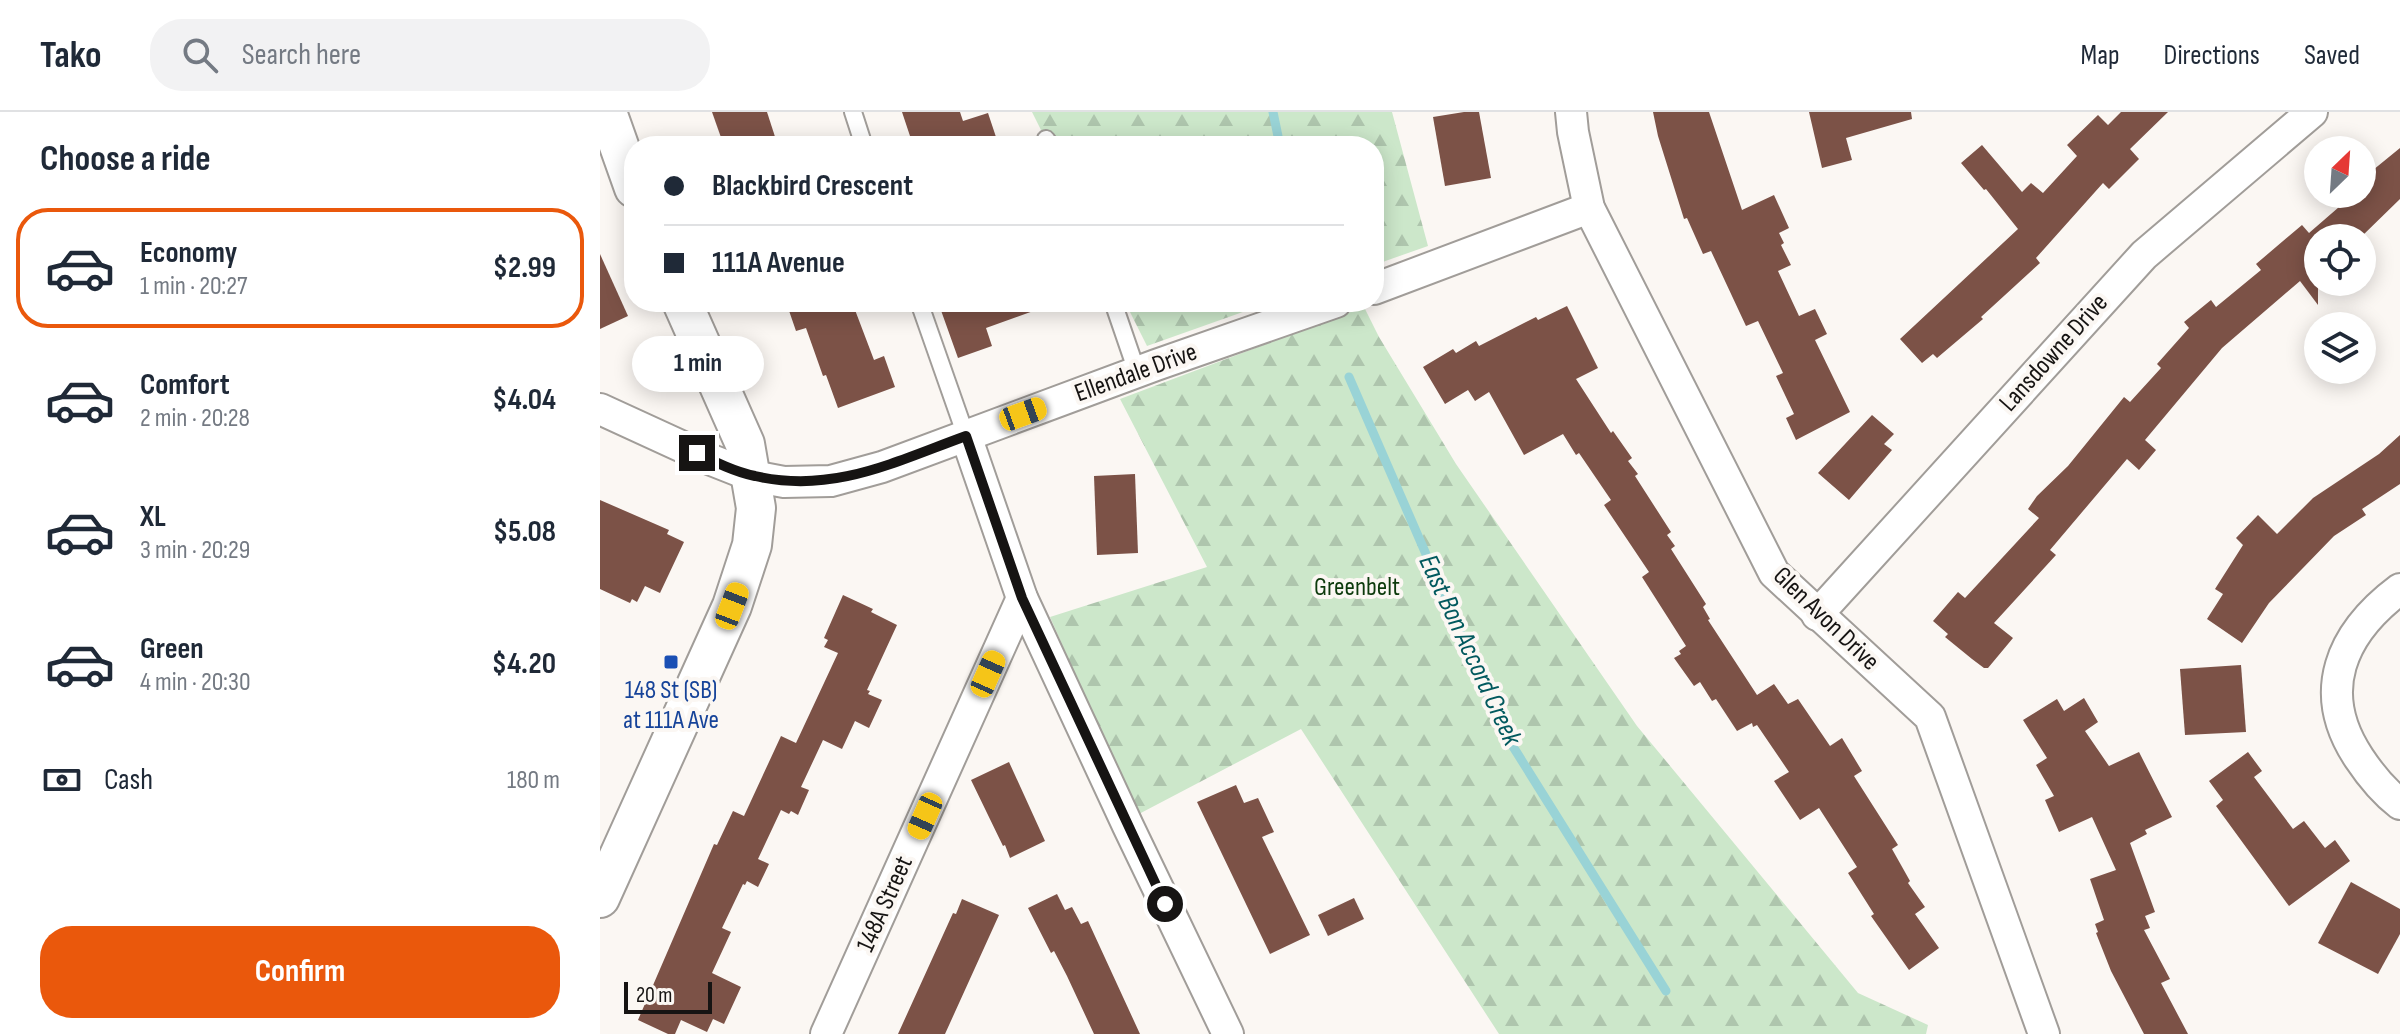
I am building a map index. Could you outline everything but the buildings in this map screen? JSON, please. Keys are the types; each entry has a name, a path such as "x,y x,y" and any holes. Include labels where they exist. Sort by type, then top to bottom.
{"street":[{"path":"607,112 624,160"},
{"name":"Glen Avon Drive","path":"1571,112 1589,208 1774,573 1930,717 2044,1034"},
{"name":"Lansdowne Drive","path":"1817,615 2144,255 2312,112"},
{"path":"1384,285 1589,208"},
{"path":"600,898 726,620 752,545 756,508 745,444 686,312"},
{"name":"Ellendale Drive","path":"600,409 752,476 784,482 831,481 882,467 1308,312"},
{"path":"966,436 1022,598 1228,1034"},
{"path":"2400,589 2371,612 2352,640 2339,668 2336,687 2341,725 2349,743 2375,781 2400,804"},
{"name":"148A Street","path":"826,1034 1022,598"}],"lane":[{"path":"853,112 861,136"},
{"path":"923,312 966,436"},
{"path":"1116,312 1137,372"}],"green space":[{"path":"1032,112 1392,112 1428,246 1384,261 1384,136 1044,136"},
{"path":"1130,312 1243,312 1147,346"},
{"name":"Greenbelt","path":"1351,312 1366,312 1456,464 1637,726 1858,993 1928,1025 1926,1034 1499,1034 1301,729 1137,815 1050,617 1207,567 1120,399"}],"waterway":[{"name":"East Bon Accord Creek","path":"1273,112 1278,136"},
{"name":"East Bon Accord Creek","path":"1349,377 1502,729 1666,991"}],"place":[{"name":"148 St (SB) at 111A Ave","path":"671,662"}],"route":[{"path":"697,453 752,476 784,482 831,481 882,467 966,436 1022,598 1165,904"}]}
